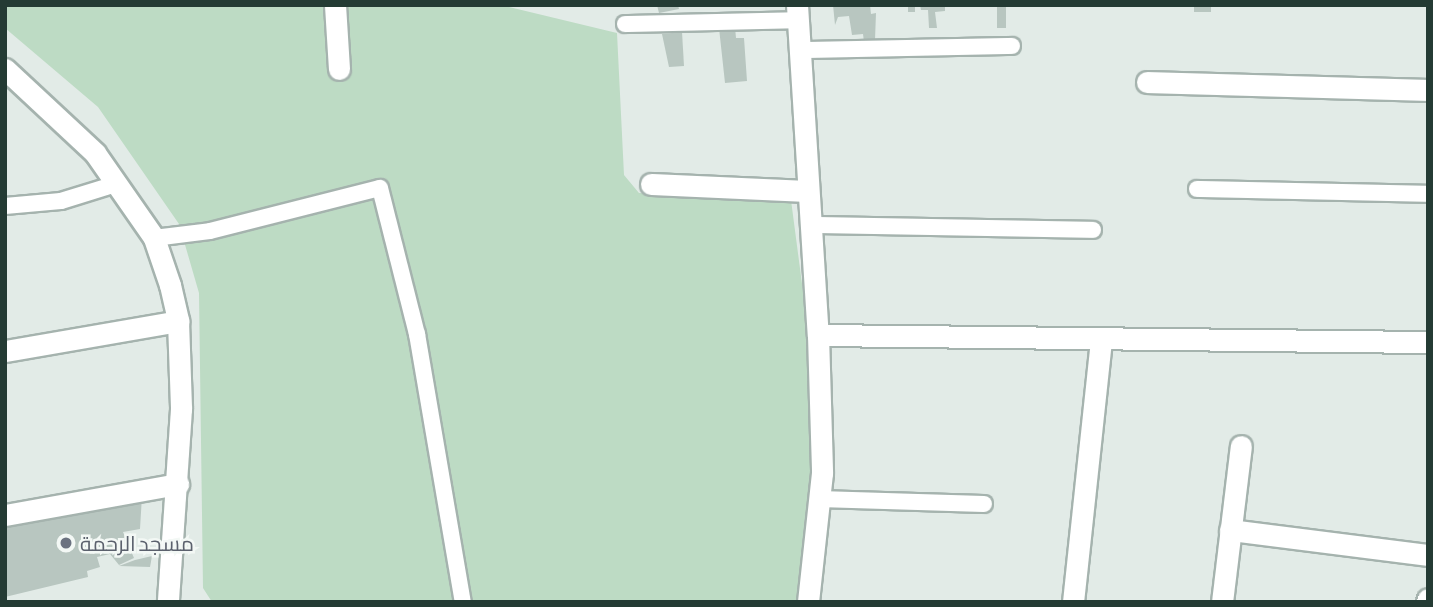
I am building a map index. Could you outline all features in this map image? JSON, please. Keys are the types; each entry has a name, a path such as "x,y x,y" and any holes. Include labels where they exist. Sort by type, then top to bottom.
{"street":[{"path":"335,5 339,69"},
{"path":"798,13 818,335 819,499 808,602"},
{"path":"5,69 95,153 154,238 178,321 178,484 168,602"},
{"path":"1147,82 1428,90"},
{"path":"651,184 808,191"},
{"path":"5,351 178,321"},
{"path":"818,335 1428,342"},
{"path":"1073,602 1101,338"},
{"path":"1222,602 1241,446"},
{"path":"5,515 178,484"},
{"path":"1230,530 1428,555"}],"lane":[{"path":"625,24 798,13"},
{"path":"802,50 1012,46"},
{"path":"5,206 61,201 116,184"},
{"path":"154,238 210,231 380,188 417,334 463,602"},
{"path":"1197,189 1428,194"},
{"path":"811,225 1093,230"},
{"path":"819,499 984,504"}],"green space":[{"path":"5,5 501,5 617,33 624,175 639,193 791,200 809,337 814,467 799,602 212,602 203,588 199,293 179,224 98,107 5,28"}],"building":[{"path":"657,5 678,5 679,9 659,13"},
{"path":"833,5 870,5 871,14 876,13 875,40 864,42 863,34 852,35 849,16 838,17 835,25"},
{"path":"908,5 915,5 915,12 908,12"},
{"path":"920,5 945,5 945,11 935,12 937,28 929,28 928,10 921,10"},
{"path":"997,5 1006,5 1006,28 997,28"},
{"path":"1194,5 1211,5 1211,12 1194,12"},
{"path":"735,27 736,38 744,38 747,81 725,83 719,28"},
{"path":"682,32 684,66 669,67 662,34"},
{"name":"مسجد الرحمة","path":"142,496 140,529 123,532 134,558 119,565 110,554 97,557 100,567 87,571 88,577 5,597 5,525"},
{"path":"152,556 150,567 119,566 135,560"}],"place":[{"name":"مسجد الرحمة","path":"66,543"}]}
